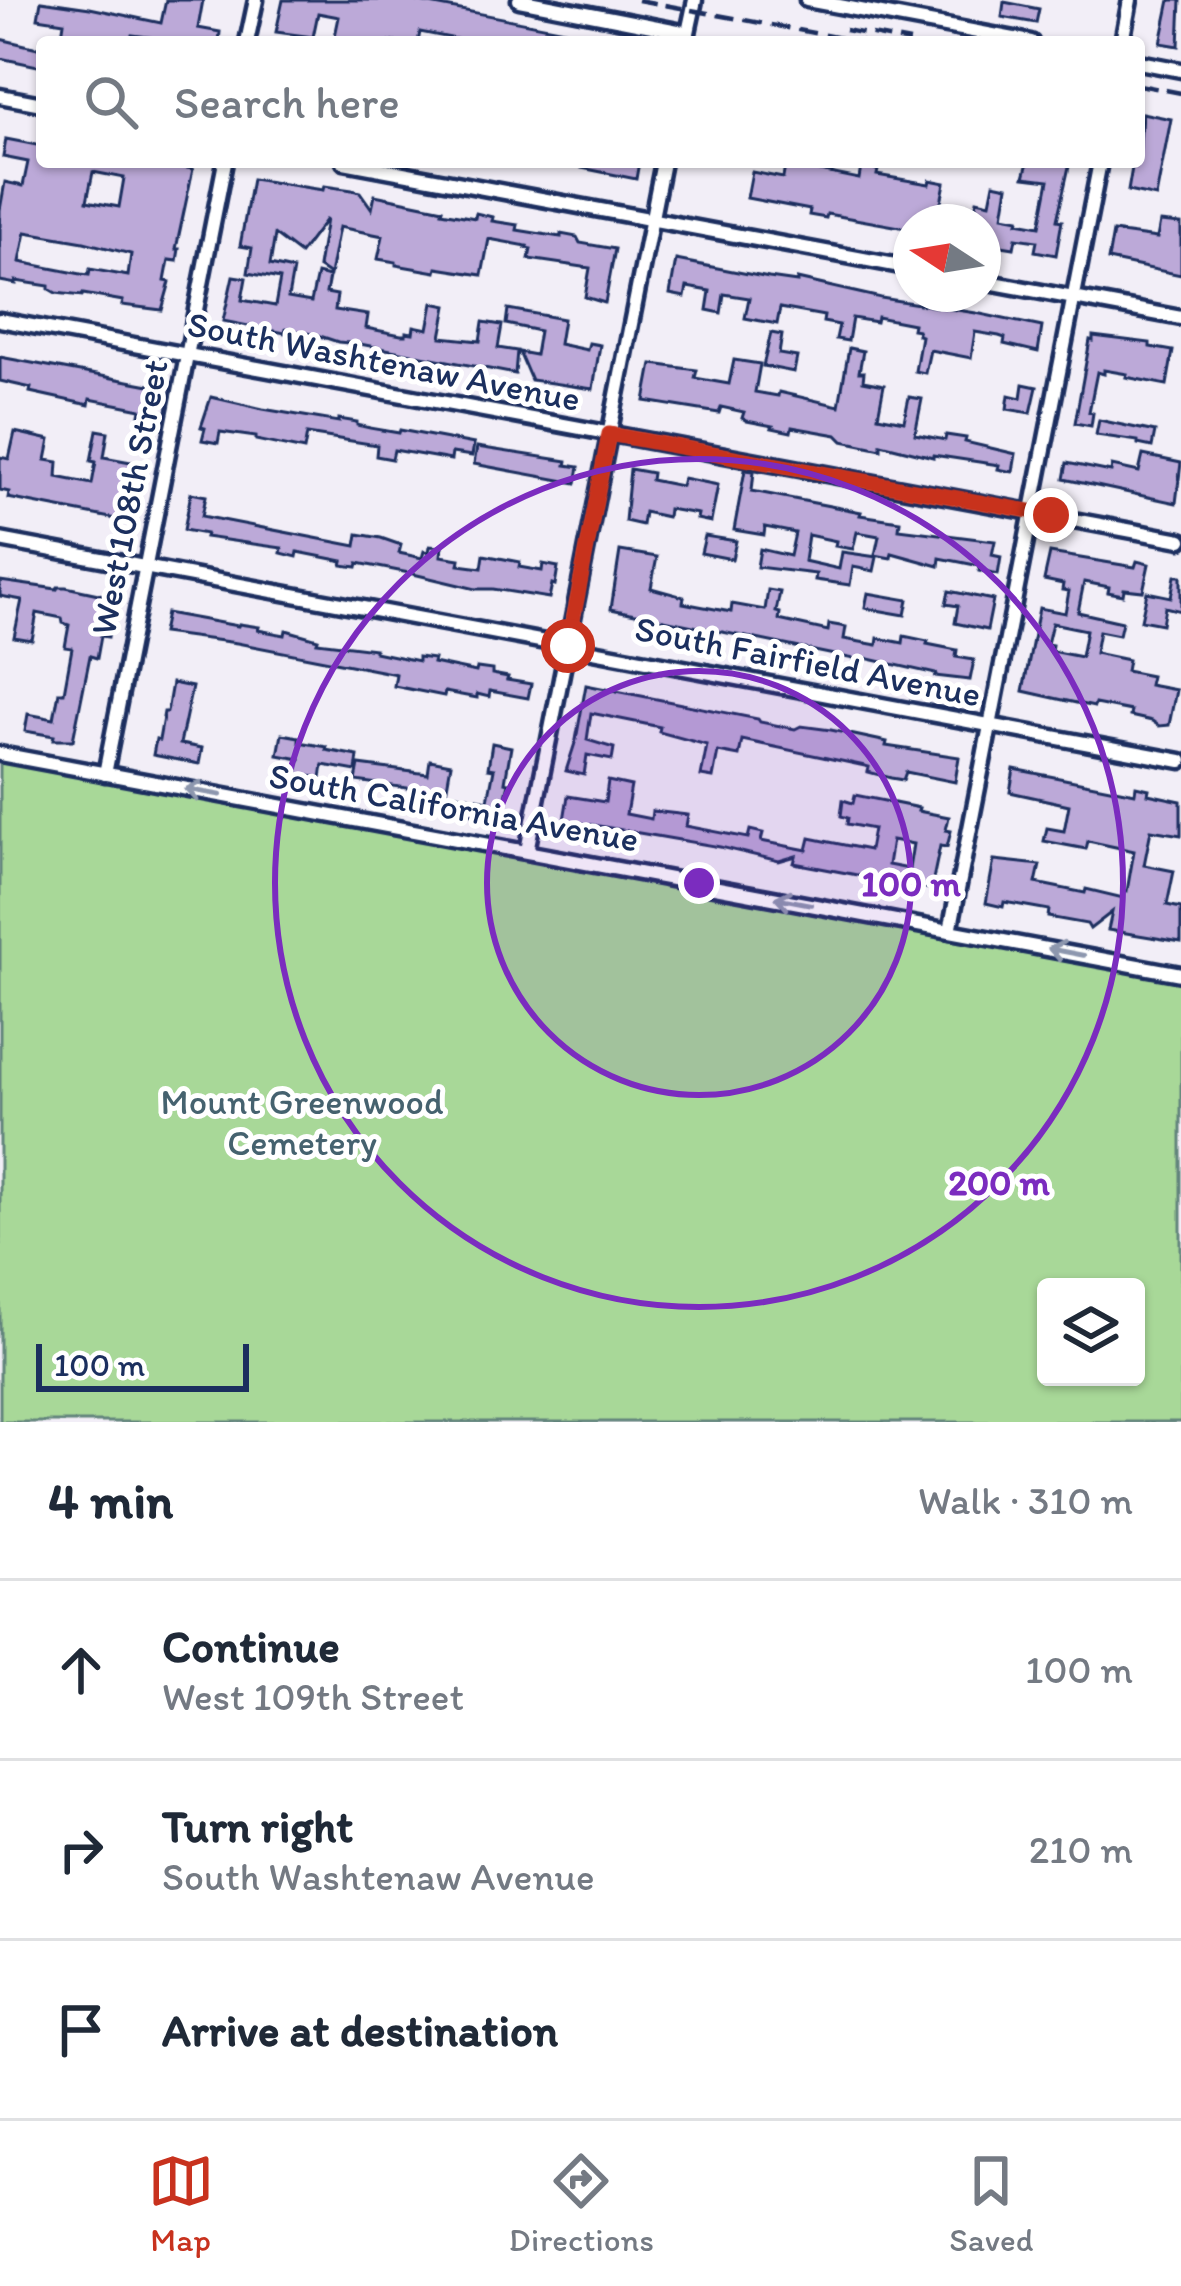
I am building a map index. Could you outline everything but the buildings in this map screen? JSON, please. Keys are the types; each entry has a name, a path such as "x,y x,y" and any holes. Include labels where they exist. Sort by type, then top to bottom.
{"street":[{"path":"249,36 256,0"},
{"path":"520,0 678,36"},
{"path":"687,36 695,0"},
{"path":"807,0 910,12 1007,36"},
{"path":"1123,36 1130,0"},
{"path":"1145,63 1181,70"},
{"path":"0,96 36,103"},
{"name":"West 108th Street","path":"105,773 223,168"},
{"path":"376,168 893,265"},
{"path":"527,851 662,168"},
{"path":"950,931 1099,168"},
{"path":"1001,284 1181,318"},
{"name":"South Washtenaw Avenue","path":"0,320 1181,540"},
{"name":"South Fairfield Avenue","path":"0,540 1181,761"},
{"name":"South California Avenue","path":"0,754 1181,974"}],"green space":[{"name":"Mount Greenwood Cemetery","path":"0,761 1181,979 1181,1422 0,1422"}],"railway":[{"path":"638,0 830,36"},
{"path":"845,30 878,36"},
{"path":"1145,86 1181,93"}],"route":[{"path":"568,646 609,434 1051,515"}]}
